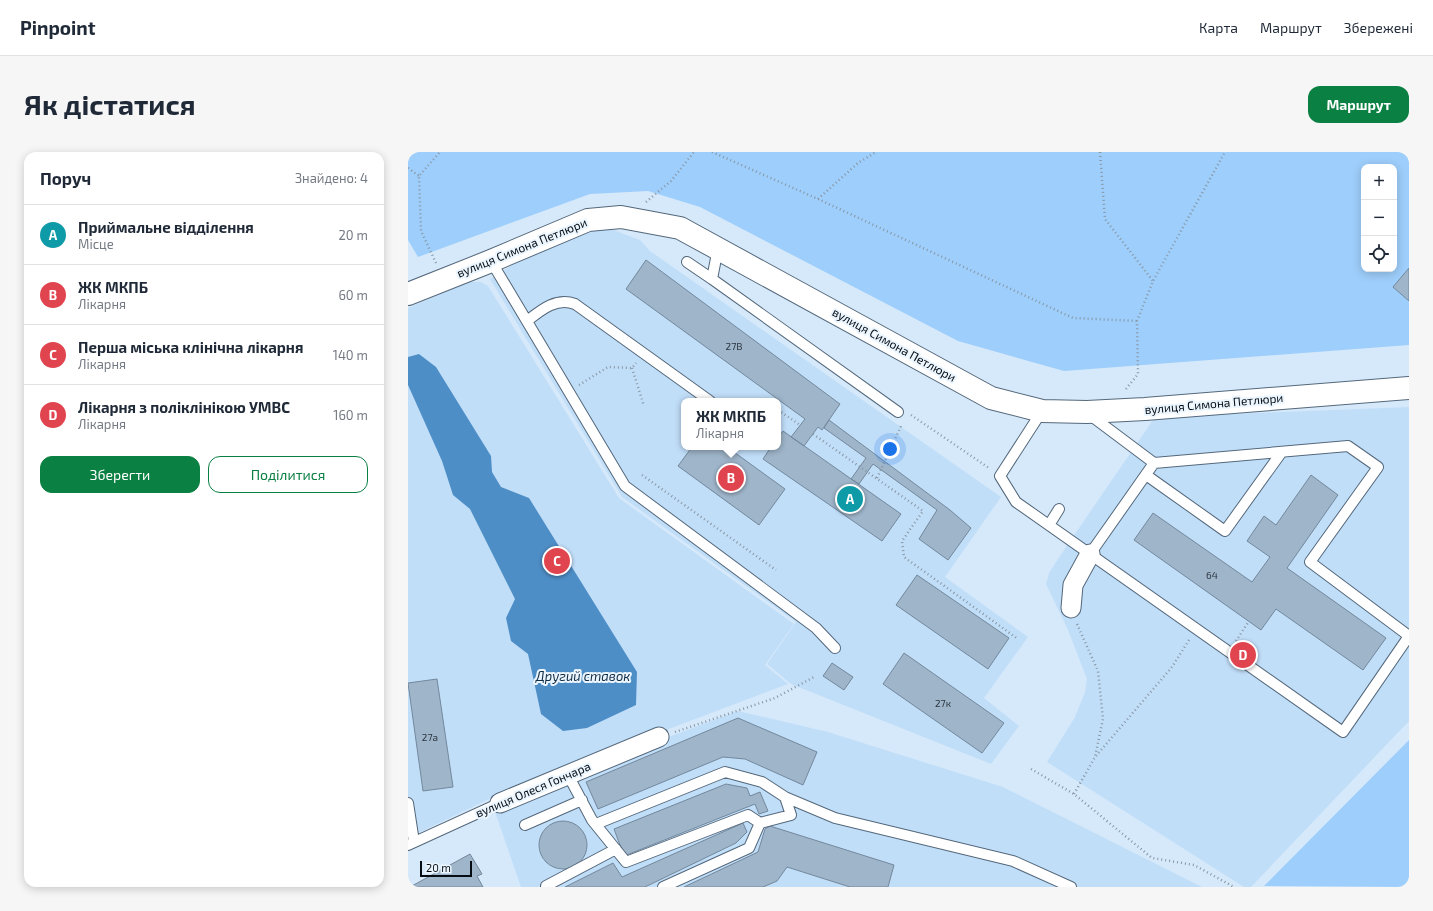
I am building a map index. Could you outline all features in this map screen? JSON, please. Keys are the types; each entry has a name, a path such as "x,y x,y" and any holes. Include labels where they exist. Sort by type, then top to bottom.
{"street":[{"name":"вулиця Симона Петлюри","path":"408,294 588,220 621,217 680,228 991,398 1042,411 1087,412 1145,409 1409,388"},
{"path":"1071,608 1073,585 1090,554"},
{"name":"вулиця Олеся Гончара","path":"500,803 659,737"}],"lane":[{"path":"712,279 718,248"},
{"path":"491,261 625,486 816,628 835,648"},
{"path":"687,262 903,414"},
{"path":"527,321 540,311 555,303 569,302 574,304 706,398"},
{"path":"1042,411 1000,476 1016,502 1343,732 1409,636 1310,562 1378,467 1348,446 1154,463 1087,412"},
{"path":"1146,474 1225,531 1281,452"},
{"path":"1090,554 1154,463"},
{"path":"1049,525 1059,509"},
{"path":"596,824 725,772 762,782 785,797 835,818 1013,861 1071,887"},
{"path":"568,775 596,824 626,862 748,815 760,823 791,815 785,797"},
{"path":"525,825 582,800"},
{"path":"408,803 411,844"},
{"name":"вулиця Олеся Гончара","path":"411,844 500,803"},
{"path":"663,887 749,848 760,823"},
{"path":"546,887 616,850"}],"path":[{"path":"440,152 419,176 422,231 444,279"},
{"path":"646,202 671,182 694,152"},
{"path":"712,152 818,199 1073,318 1136,321"},
{"path":"818,199 858,163 876,152"},
{"path":"1100,152 1105,220 1153,281"},
{"path":"1126,389 1138,374 1136,321 1153,281 1225,152"},
{"path":"408,168 419,176"},
{"path":"569,392 608,367 632,368 645,354"},
{"path":"632,368 644,406"},
{"path":"781,412 800,425"},
{"path":"877,478 903,414 990,468"},
{"path":"813,434 923,511 902,541 904,556 1018,639"},
{"path":"642,475 776,570"},
{"path":"1071,608 1098,671 1103,719 1095,757"},
{"path":"1228,652 1249,621"},
{"path":"1074,794 1095,757 1172,667 1195,629"},
{"path":"659,737 775,698 814,677"},
{"path":"1031,769 1074,794 1152,858 1194,865 1234,887"}],"shaded area":[{"path":"408,152 1409,152 1409,345 1064,371 958,341 700,207 648,191 590,194 418,257 408,240"},
{"path":"587,230 614,230 640,240 650,251 1001,497 945,577 1028,637 984,698 1019,726 991,764 791,684 767,664 796,622 622,497 490,279 518,261"},
{"path":"469,282 481,282 488,286 619,498 794,624 765,665 788,684 510,789 408,838 408,308"},
{"path":"1409,407 1409,721 1251,887 1244,887 1047,762 1075,717 1085,692 1087,679 1068,630 1046,584 1049,573 1155,417"},
{"path":"738,711 828,732 1003,787 1202,887 521,887 492,803"},
{"path":"1409,740 1409,887 1264,886"}],"water":[{"name":"Другий ставок","path":"419,354 436,367 491,456 492,472 501,487 529,498 637,672 636,705 587,728 563,731 541,714 528,654 511,641 506,618 515,599 470,509 453,495 442,461 408,385 408,357"}],"building":[{"path":"646,260 840,404 822,430 818,427 804,446 791,437 805,419 781,402 781,398 776,398 626,289"},
{"path":"1409,268 1409,301 1393,287"},
{"path":"829,420 950,510 971,528 948,560 919,539 937,510 873,464 859,484 851,479 866,458 824,428"},
{"path":"783,431 901,514 882,541 763,459 769,450 781,450 781,434"},
{"path":"690,450 731,450 785,489 759,525 678,466"},
{"path":"1311,475 1338,495 1287,568 1386,638 1363,670 1276,609 1261,630 1134,540 1153,513 1252,582 1270,557 1247,541 1264,516 1276,525"},
{"path":"917,575 1009,638 988,669 896,605"},
{"path":"904,653 1004,723 982,753 883,684"},
{"path":"832,663 853,677 844,690 823,676"},
{"path":"437,679 453,787 423,791 408,683"},
{"path":"738,718 817,752 803,785 745,759 723,757 598,809 586,782"},
{"path":"726,784 747,788 750,796 760,792 768,811 759,814 755,804 624,856 614,829"},
{"path":"563,821 572,823 580,828 585,836 587,845 585,854 580,862 572,867 563,869 554,867 546,862 541,854 539,845 541,836 546,828 554,823"},
{"path":"743,823 747,832 736,843 645,887 565,887 613,863 622,877"},
{"path":"770,826 894,865 888,887 850,887 787,867 777,881 763,887 684,887 758,852 765,829"},
{"path":"470,854 482,874 477,876 483,887 410,887"}],"place":[{"name":"ЖК МКПБ","path":"731,478"},
{"name":"Приймальне відділення","path":"850,499"},
{"name":"Перша міська клінічна лікарня","path":"557,561"},
{"name":"Лікарня з поліклінікою УМВС","path":"1243,655"}]}
